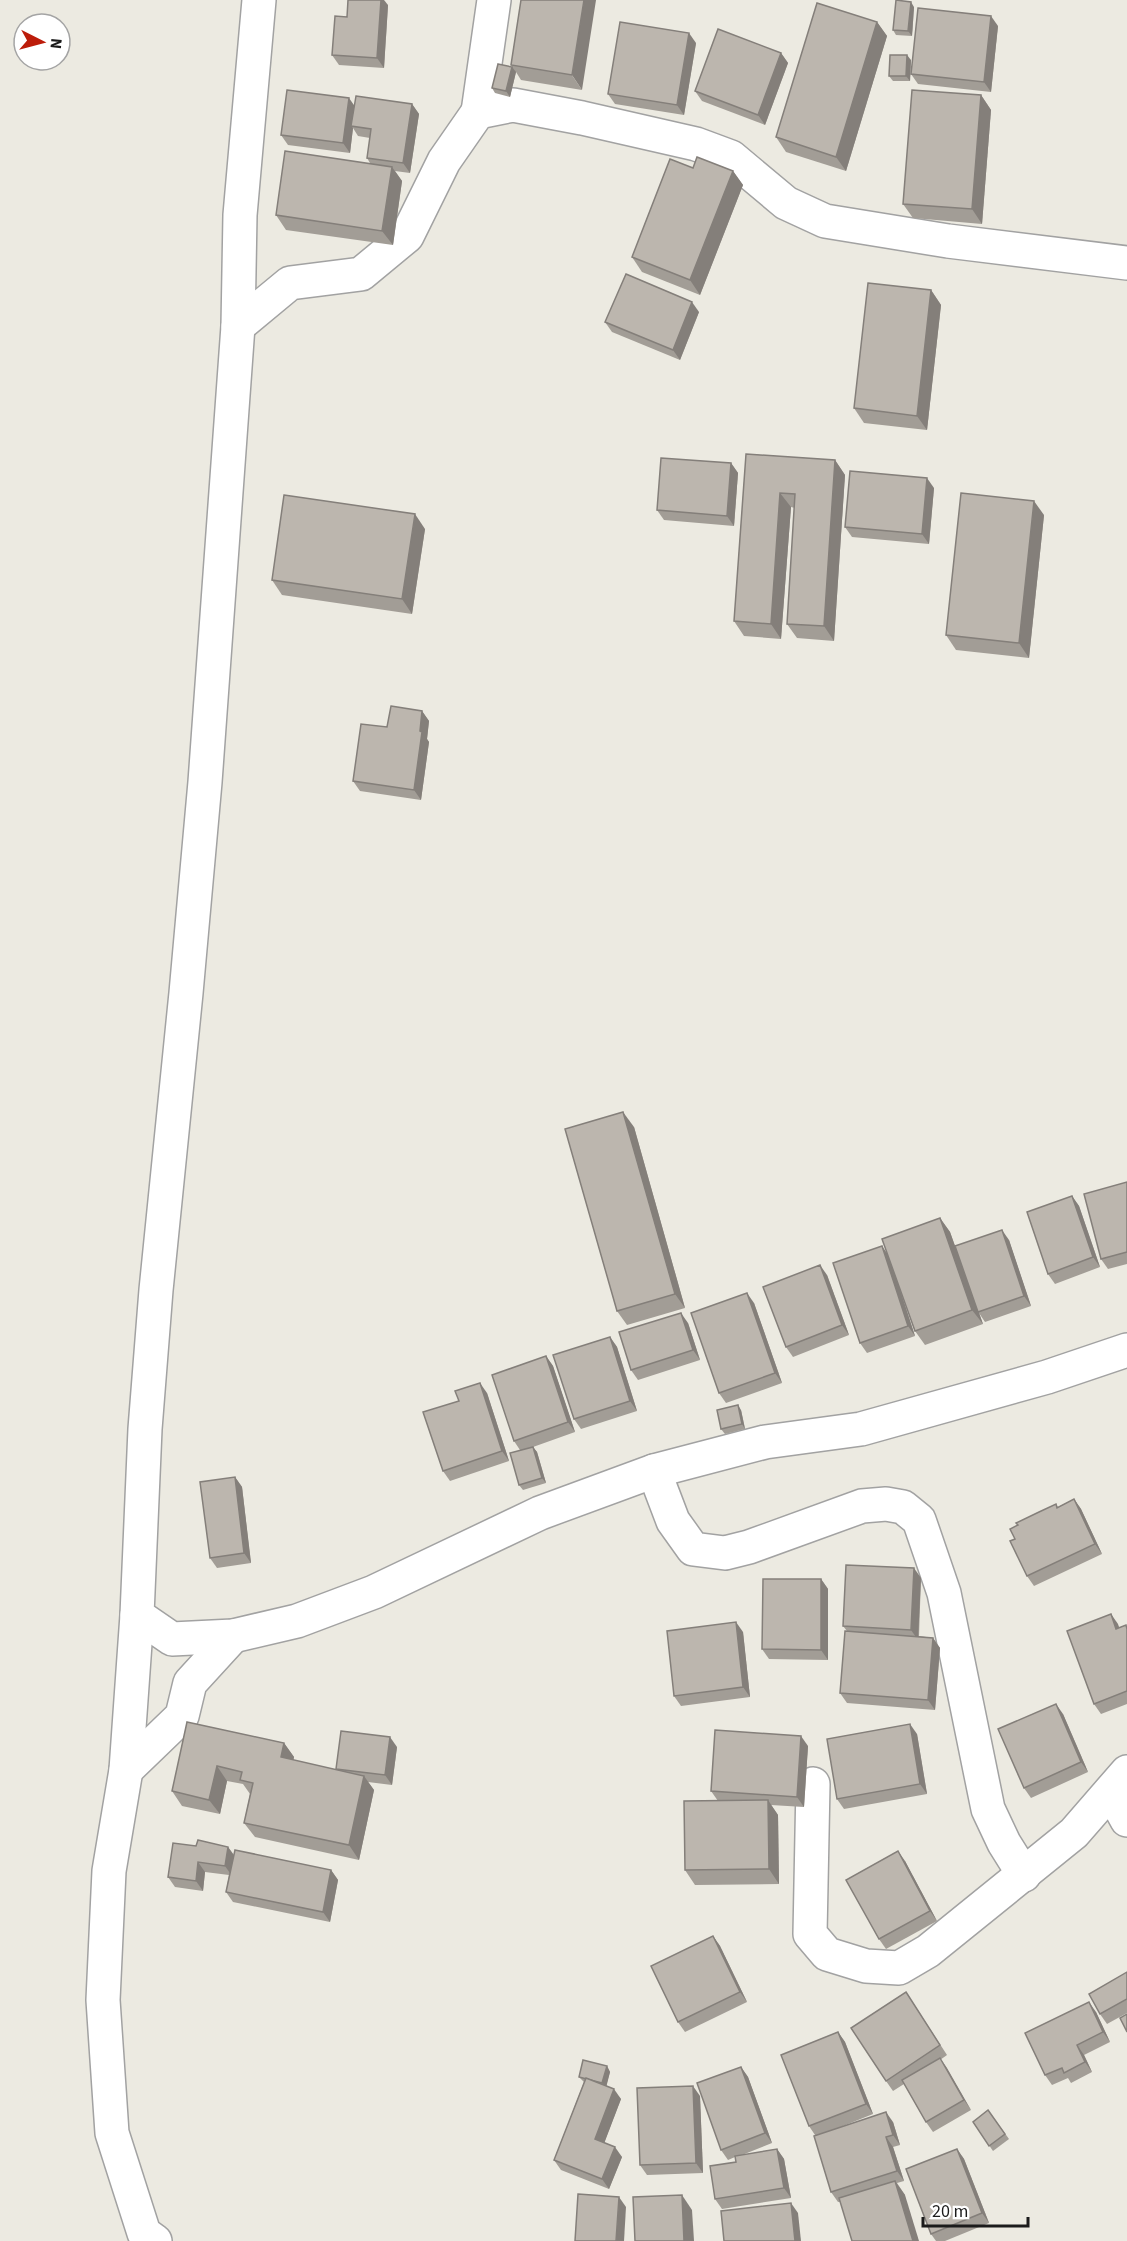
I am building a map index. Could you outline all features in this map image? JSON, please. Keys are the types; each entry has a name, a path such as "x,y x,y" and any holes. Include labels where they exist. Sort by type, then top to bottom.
{"street":[{"path":"155,2241 144,2233 112,2133 103,2000 109,1871 126,1770 137,1615 145,1429 156,1290 186,993 204,782 238,326 240,215 259,0"},
{"path":"238,326 290,283 361,274 407,236 444,161 478,112 494,0"},
{"path":"478,112 513,105 696,144 731,157 786,203 825,221 948,241 1127,263"},
{"path":"137,1615 172,1639 233,1636 297,1621 374,1592 540,1513 654,1471 765,1442 861,1429 1047,1377 1127,1350"},
{"path":"654,1471 674,1521 693,1549 725,1553 862,1506 886,1503 903,1507 919,1520 944,1593 988,1809 1004,1843 1024,1875"},
{"path":"126,1770 182,1716 190,1683 233,1636"},
{"path":"813,1784 810,1934 827,1954 866,1966 899,1968 928,1951 1074,1833 1119,1782"},
{"path":"1119,1782 1127,1820"}],"building":[{"path":"348,0 381,0 377,58 332,55 335,16 347,17"},
{"path":"521,0 584,0 572,75 511,65"},
{"path":"896,0 911,2 908,31 893,30"},
{"path":"817,3 877,22 836,157 776,137"},
{"path":"918,8 991,16 984,82 911,74"},
{"path":"620,22 689,33 677,105 608,94"},
{"path":"718,29 781,53 758,115 695,91"},
{"path":"890,55 907,55 906,76 889,76"},
{"path":"498,64 512,67 506,91 492,88"},
{"path":"287,90 349,98 343,143 281,135"},
{"path":"912,90 981,95 972,209 903,204"},
{"path":"356,96 412,104 403,163 367,158 371,129 351,126"},
{"path":"285,151 392,167 382,231 276,215"},
{"path":"697,157 733,171 690,280 632,257 670,159 693,168"},
{"path":"626,274 692,302 673,350 605,322"},
{"path":"868,283 931,290 917,416 854,408"},
{"path":"746,454 835,460 824,626 787,624 795,494 780,493 771,624 734,621"},
{"path":"661,458 731,463 727,516 657,510"},
{"path":"850,471 927,478 922,534 845,527"},
{"path":"961,493 1034,501 1019,643 946,635"},
{"path":"284,495 415,514 402,599 272,580"},
{"path":"391,706 422,711 420,731 422,732 414,790 353,781 361,724 387,727"},
{"path":"623,1112 675,1294 617,1311 565,1129"},
{"path":"1127,1182 1127,1252 1101,1259 1084,1194"},
{"path":"1072,1196 1093,1257 1048,1274 1027,1212"},
{"path":"940,1218 972,1310 915,1331 882,1239"},
{"path":"1002,1230 1024,1296 978,1312 955,1246"},
{"path":"882,1246 908,1326 860,1343 833,1263"},
{"path":"820,1265 842,1325 786,1347 763,1287"},
{"path":"747,1293 775,1373 719,1393 691,1313"},
{"path":"681,1313 693,1350 631,1370 619,1332"},
{"path":"610,1337 630,1401 574,1419 553,1355"},
{"path":"546,1356 568,1422 514,1441 492,1375"},
{"path":"480,1383 502,1451 443,1471 423,1412 459,1401 455,1391"},
{"path":"738,1405 742,1424 721,1429 717,1410"},
{"path":"533,1447 542,1478 519,1485 510,1453"},
{"path":"235,1477 244,1553 210,1558 200,1482"},
{"path":"1074,1499 1095,1544 1027,1576 1010,1541 1015,1539 1010,1529 1018,1525 1016,1523 1056,1504 1057,1508"},
{"path":"846,1565 914,1568 911,1630 843,1626"},
{"path":"763,1579 821,1579 821,1650 762,1649"},
{"path":"1111,1614 1116,1629 1126,1625 1127,1629 1127,1691 1094,1704 1067,1631"},
{"path":"736,1622 743,1687 674,1696 667,1631"},
{"path":"845,1631 933,1638 928,1700 840,1693"},
{"path":"1056,1704 1081,1762 1024,1788 998,1729"},
{"path":"187,1722 284,1743 281,1757 364,1776 349,1845 244,1823 253,1783 240,1780 242,1772 217,1766 209,1800 172,1791"},
{"path":"910,1724 920,1784 837,1799 827,1739"},
{"path":"715,1730 801,1736 797,1797 711,1791"},
{"path":"341,1731 390,1737 385,1775 336,1769"},
{"path":"768,1800 769,1869 685,1870 684,1801"},
{"path":"198,1840 228,1847 225,1866 198,1862 196,1881 168,1877 173,1843 196,1846"},
{"path":"235,1850 331,1870 323,1912 226,1892"},
{"path":"898,1851 930,1911 879,1939 846,1880"},
{"path":"713,1936 740,1992 678,2022 651,1966"},
{"path":"1127,1972 1127,1999 1100,2014 1089,1994"},
{"path":"906,1992 940,2045 886,2081 851,2028"},
{"path":"1089,2002 1103,2032 1077,2045 1085,2062 1064,2073 1062,2068 1045,2075 1025,2033"},
{"path":"1127,2014 1127,2032 1120,2018"},
{"path":"838,2032 866,2104 809,2126 781,2055"},
{"path":"940,2058 964,2100 926,2122 902,2080"},
{"path":"583,2060 607,2066 602,2083 579,2077"},
{"path":"741,2067 765,2133 721,2150 697,2083"},
{"path":"586,2078 614,2089 595,2139 615,2147 602,2179 554,2160"},
{"path":"693,2086 696,2163 640,2165 637,2088"},
{"path":"988,2110 1005,2134 989,2146 973,2122"},
{"path":"886,2112 893,2135 886,2137 897,2171 831,2192 814,2136"},
{"path":"777,2149 784,2188 715,2199 710,2166 736,2162 735,2156"},
{"path":"957,2149 982,2213 931,2234 906,2169"},
{"path":"895,2181 913,2241 852,2241 839,2198"},
{"path":"578,2194 619,2197 616,2241 575,2241"},
{"path":"682,2195 684,2241 635,2241 633,2197"},
{"path":"791,2203 795,2241 724,2241 721,2211"}]}
